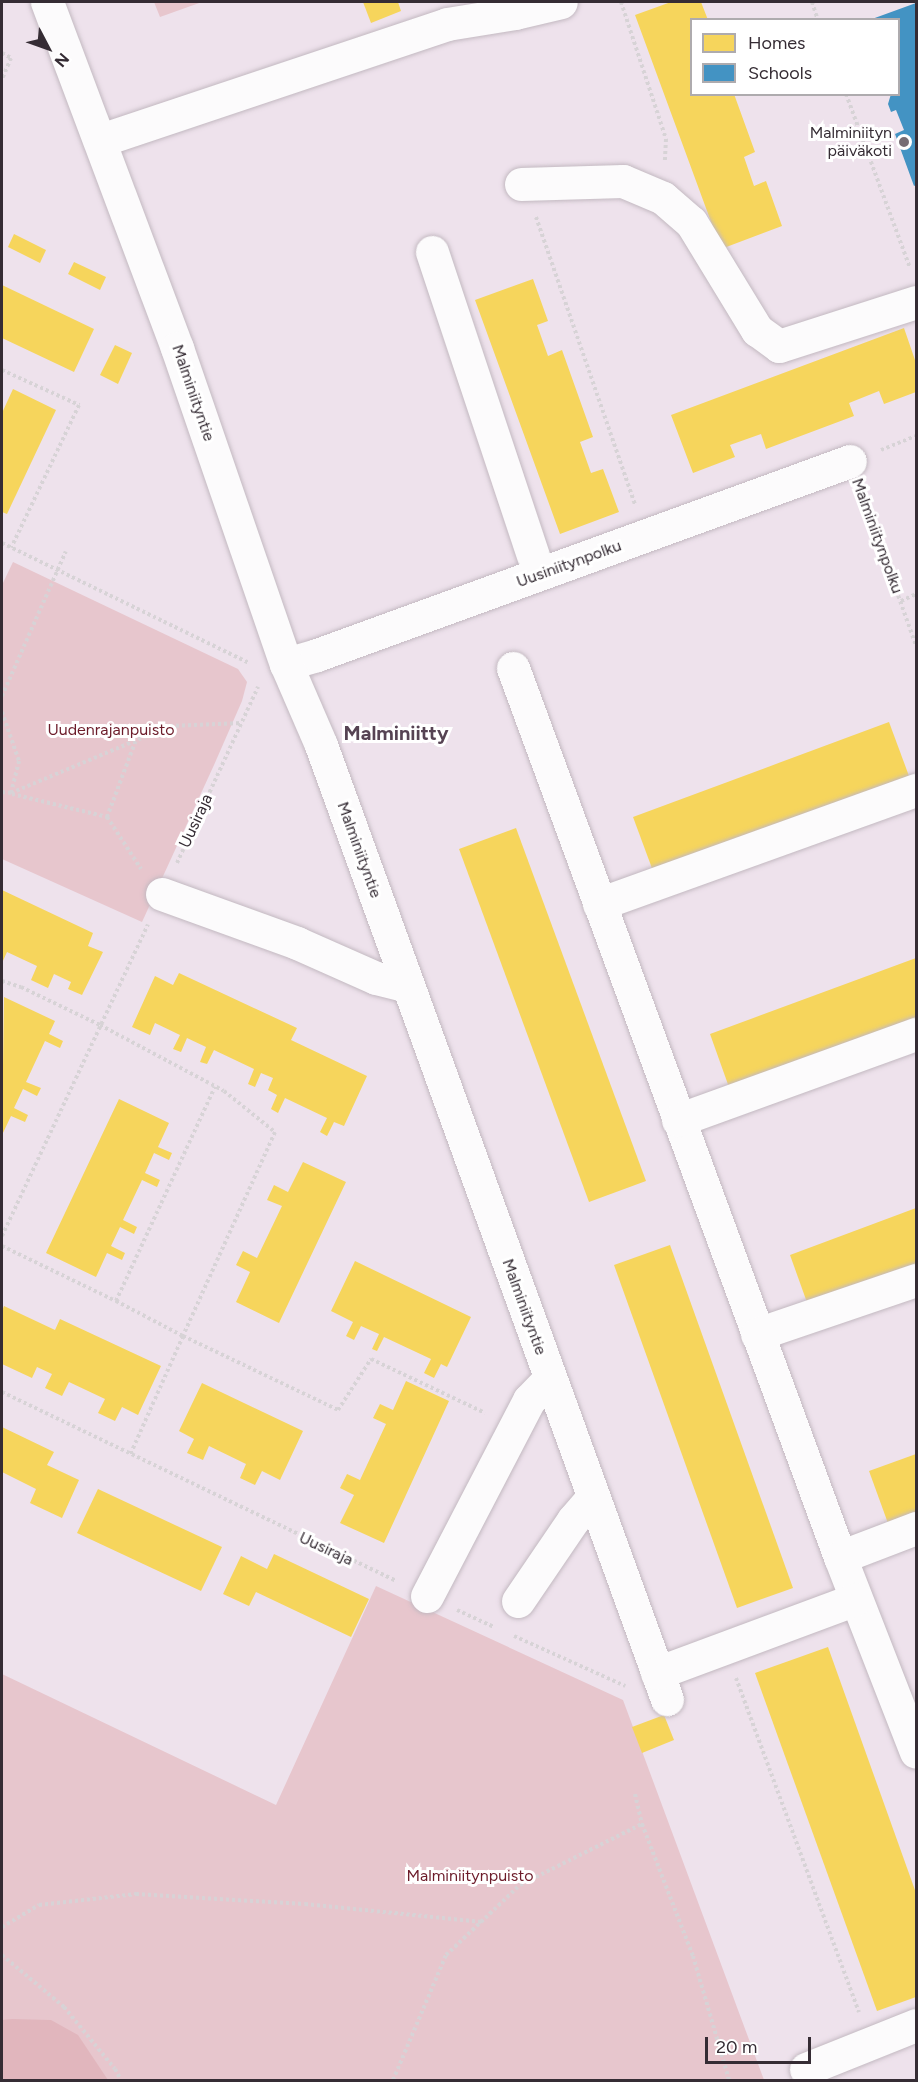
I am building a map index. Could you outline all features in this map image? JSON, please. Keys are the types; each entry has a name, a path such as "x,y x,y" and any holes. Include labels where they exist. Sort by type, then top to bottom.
{"street":[{"name":"Malminiityntie","path":"47,2 101,140 177,348 267,670 321,745 593,1497 653,1687"},
{"path":"101,140 444,13 515,13 561,2"},
{"path":"521,184 623,181 663,198 691,222 757,330 779,346 916,302"},
{"path":"432,252 533,555"},
{"name":"Uusiniitynpolku","path":"267,670 328,651 850,461"},
{"path":"513,668 840,1557 916,1752"},
{"path":"599,904 916,790"},
{"path":"162,894 297,943 376,978 408,986"},
{"path":"678,1119 916,1034"},
{"path":"758,1334 916,1280"},
{"path":"427,1596 529,1400 550,1378"},
{"path":"518,1601 573,1520 593,1497"},
{"path":"840,1557 916,1528"},
{"path":"653,1687 725,1648 856,1599"},
{"path":"806,2069 916,2025"}],"path":[{"path":"621,2 666,139 663,198"},
{"path":"812,2 817,18"},
{"path":"2,53 11,58 2,80"},
{"path":"847,96 910,270"},
{"path":"536,217 646,536"},
{"path":"2,370 79,405 11,548"},
{"name":"Malminiitynpolku","path":"850,461 916,646"},
{"path":"2,543 267,670"},
{"path":"2,696 66,551"},
{"path":"901,601 916,594"},
{"name":"Uusiraja","path":"2,1236 267,670"},
{"path":"2,712 19,761 11,793"},
{"path":"11,793 170,726 242,723"},
{"path":"107,817 136,740"},
{"path":"2,792 107,817 137,865 162,894"},
{"path":"2,981 21,987 100,1025 215,1087 275,1132 130,1455"},
{"path":"116,1300 215,1087"},
{"path":"2,1246 338,1410 371,1359 515,1428"},
{"name":"Uusiraja","path":"2,1392 500,1630"},
{"path":"510,1634 614,1682 653,1687"},
{"path":"725,1648 871,2044"},
{"path":"635,1794 642,1824 693,1956 729,2080"},
{"path":"393,2080 446,1955 520,1885 642,1824"},
{"path":"2,1927 39,1905 136,1894 305,1904 482,1922"},
{"path":"2,1955 64,2007 115,2069 121,2080"}],"green space":[{"path":"154,2 202,2 160,17"},
{"name":"Uudenrajanpuisto","path":"13,562 238,669 247,682 242,701 214,765 142,922 2,859 2,585"},
{"name":"Malminiitynpuisto","path":"376,1586 623,1700 764,2080 2,2080 2,1674 276,1805"}],"shaded area":[{"path":"2,2020 51,2020 78,2035 108,2080 2,2080"}],"building: Homes":[{"path":"363,2 398,2 401,11 371,23"},
{"path":"671,2 701,2 707,18 690,18 690,96 735,96 755,152 744,157 754,186 766,181 782,226 721,249 635,15"},
{"path":"14,234 46,250 40,263 8,247"},
{"path":"74,262 106,277 100,290 68,274"},
{"path":"533,279 548,321 537,325 548,356 562,350 593,437 580,442 591,473 603,469 619,512 560,534 475,300"},
{"path":"2,285 94,329 74,372 2,338"},
{"path":"904,328 916,363 916,392 884,404 879,391 849,403 854,416 766,449 761,434 730,445 735,457 693,473 671,415"},
{"path":"115,345 132,353 118,384 100,375"},
{"path":"13,389 56,410 7,514 2,512 2,413"},
{"path":"889,722 909,776 653,871 633,817"},
{"path":"516,828 646,1181 589,1202 459,849"},
{"path":"2,890 93,933 88,946 103,952 82,995 68,989 71,982 54,974 48,988 31,980 37,966 7,952 2,963"},
{"path":"916,958 916,1022 730,1090 710,1034"},
{"path":"179,973 297,1028 291,1040 367,1076 344,1126 334,1122 327,1136 320,1132 327,1118 285,1098 278,1113 271,1109 277,1095 268,1090 273,1078 261,1073 255,1087 248,1084 254,1069 214,1050 207,1064 200,1062 206,1047 187,1038 181,1052 173,1049 180,1035 155,1023 150,1035 132,1027 155,976 173,985"},
{"path":"4,997 55,1021 49,1034 63,1041 60,1048 45,1041 26,1082 41,1088 37,1096 23,1089 14,1108 28,1115 25,1122 11,1116 2,1135"},
{"path":"119,1099 169,1123 158,1147 172,1153 169,1160 154,1153 145,1173 160,1180 157,1187 142,1180 123,1220 137,1227 134,1234 120,1227 111,1246 125,1253 122,1260 107,1253 96,1277 46,1253"},
{"path":"303,1162 346,1182 279,1323 236,1302 250,1272 236,1265 243,1251 257,1258 282,1206 267,1200 274,1185 288,1192"},
{"path":"916,1208 916,1269 809,1308 790,1255"},
{"path":"670,1245 793,1588 737,1608 614,1265"},
{"path":"355,1261 471,1317 447,1367 441,1364 434,1378 424,1373 431,1359 384,1337 377,1351 372,1349 379,1334 361,1326 354,1340 346,1336 353,1322 331,1311"},
{"path":"4,1306 55,1330 60,1319 161,1366 138,1415 122,1407 115,1421 98,1413 105,1399 69,1382 62,1396 45,1388 52,1374 37,1367 32,1378 2,1364 2,1311"},
{"path":"406,1381 449,1401 384,1543 340,1523 354,1495 340,1488 347,1474 360,1480 386,1424 373,1418 380,1404 393,1410"},
{"path":"202,1383 303,1431 280,1480 262,1471 255,1485 240,1478 246,1464 209,1446 203,1460 187,1453 194,1439 179,1431"},
{"path":"2,1427 54,1452 47,1465 79,1480 62,1518 30,1503 36,1489 2,1472"},
{"path":"916,1454 916,1515 889,1526 869,1471"},
{"path":"98,1489 222,1547 201,1591 77,1533"},
{"path":"274,1554 369,1599 351,1637 256,1592 249,1606 223,1594 241,1556 267,1569"},
{"path":"828,1647 916,1893 916,1997 877,2011 755,1673"},
{"path":"664,1715 674,1740 642,1753 632,1727"}],"building: Schools":[{"path":"916,3 916,185 914,186 895,134 904,130 896,110 891,112 888,104 890,96 900,96 900,18 875,18"}],"place":[{"name":"Malminiityn päiväkoti","path":"904,142"}],"district":[{"name":"Malminiitty","path":"396,733"}]}
